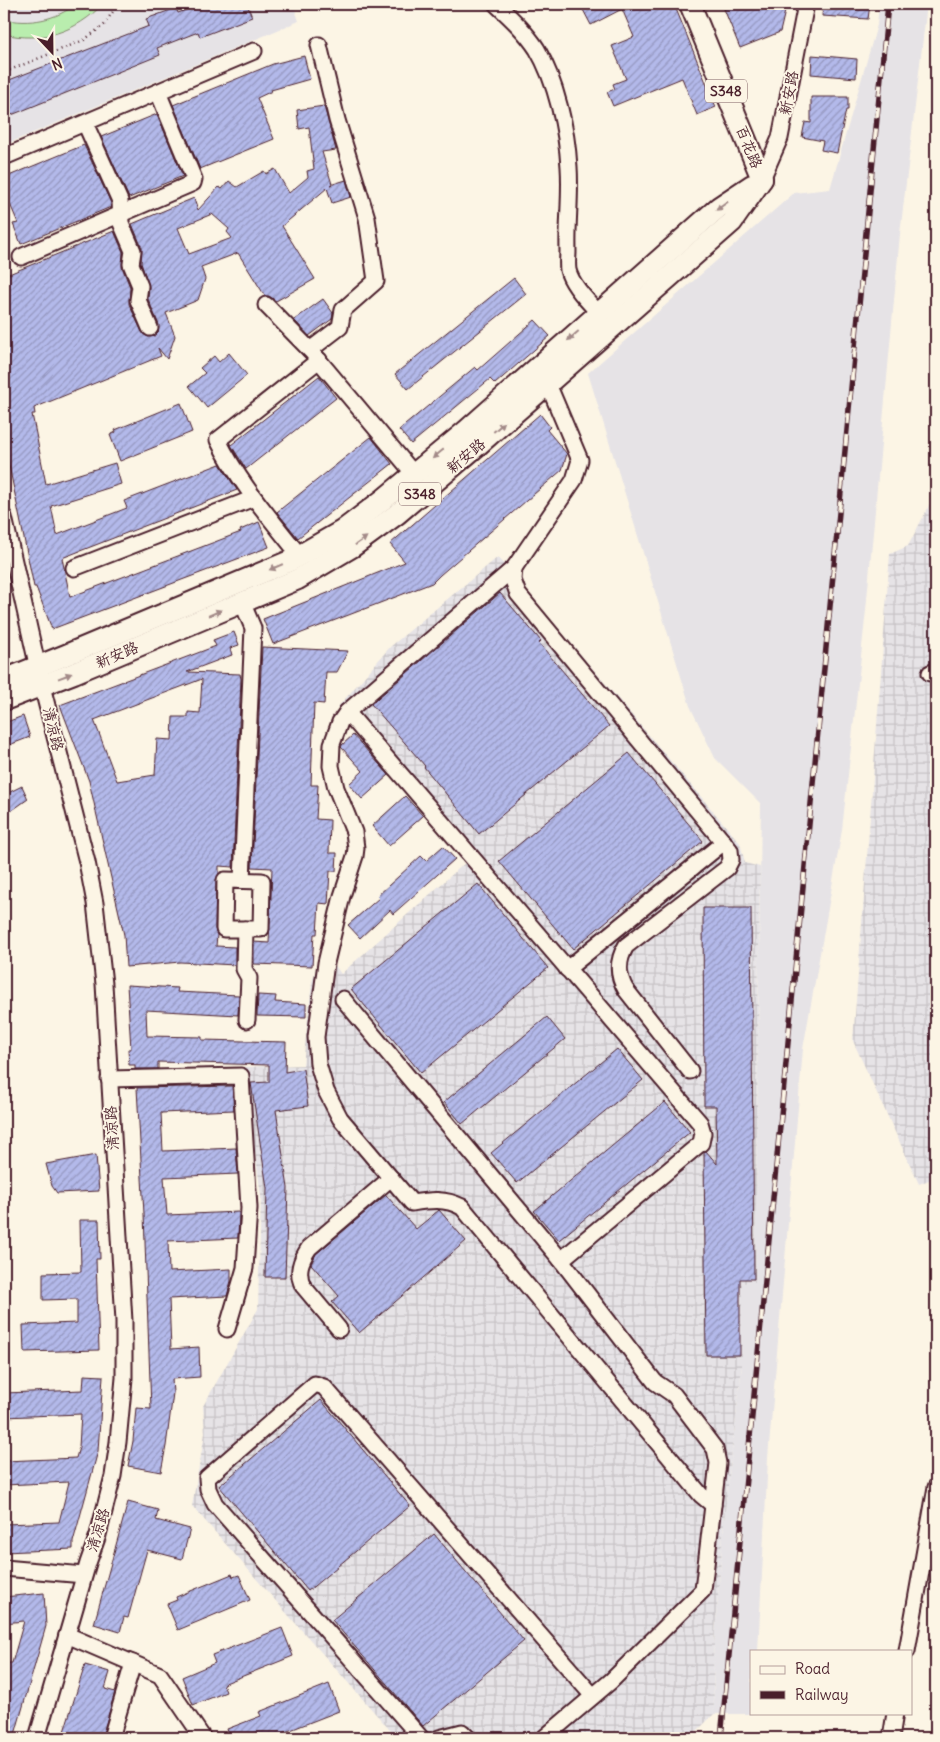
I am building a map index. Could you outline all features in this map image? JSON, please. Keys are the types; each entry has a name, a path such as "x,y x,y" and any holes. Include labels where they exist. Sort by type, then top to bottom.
{"main road":[{"name":"百花路","path":"690,4 762,179"},
{"name":"新安路","path":"4,700 39,676 300,556 363,516 466,431 719,207 762,179"},
{"name":"新安路","path":"4,680 39,676 242,602 298,579 326,564 375,531 478,445 732,222 762,179"}],"street":[{"path":"496,4 522,29 536,48 543,60 554,91 564,127 569,165 568,272 580,292 599,313"},
{"name":"新安路","path":"762,179 780,138 806,4"},
{"path":"300,556 254,498 227,459 218,440 314,355 340,327 343,310 376,280 367,218 337,120 319,45"},
{"path":"4,157 254,51"},
{"path":"21,257 192,183 194,178 158,92"},
{"path":"85,122 120,201 121,223 133,251 130,264 140,286 138,300 150,328"},
{"path":"266,305 314,355 414,474"},
{"path":"548,384 580,460 574,480 514,568 346,712 335,733 331,766 336,788 354,832 356,848 333,930 326,963 316,1037 317,1050 322,1077 340,1118 412,1203 441,1200 449,1201 462,1207 701,1495 713,1505"},
{"path":"74,568 254,498"},
{"name":"清凉路","path":"4,517 39,676 77,818 95,903 104,984 124,1321 124,1378 113,1476 98,1534 36,1738"},
{"path":"514,568 513,580 518,594 730,850 731,860 727,868 626,946 620,959 619,975 626,990 690,1071"},
{"path":"242,602 253,628 242,880"},
{"path":"346,712 700,1123 703,1134 701,1143 561,1260"},
{"path":"567,969 724,842"},
{"path":"225,880 262,880 261,929 245,929 224,929 225,880"},
{"path":"245,929 244,969 249,978 247,1020"},
{"path":"343,999 561,1260 655,1382 674,1395 715,1449 718,1463 704,1590 611,1681 544,1738"},
{"path":"109,1079 241,1076 248,1208 245,1268 227,1329"},
{"path":"339,1329 303,1286 300,1280 299,1268 309,1248 391,1178"},
{"path":"421,1738 216,1504 208,1489 207,1478 315,1384 324,1387 593,1696"},
{"path":"906,1650 936,1487"},
{"path":"4,1568 84,1575"},
{"path":"67,1635 160,1675 203,1738"},
{"path":"111,1738 133,1664"},
{"path":"891,1738 895,1714"},
{"path":"440,1738 462,1732 468,1738"}],"path":[{"path":"5,72 84,40 104,25 118,4"}],"shaded area":[{"path":"4,4 293,4 299,21 4,145"},
{"path":"879,4 927,4 900,234 866,610 842,830 803,1049 768,1458 758,1650 750,1650 750,1714 714,1714 713,1657 725,1511 742,1366 742,1283 755,1281 761,804 715,758 690,706 588,373 794,193 830,189 877,25"},
{"path":"936,501 936,1177 919,1184 853,1041 890,554 908,546 930,504"},
{"path":"498,557 740,843 745,863 760,867 755,1282 742,1283 742,1366 725,1511 713,1657 714,1714 690,1738 397,1738 192,1506 205,1433 203,1406 258,1309 261,1196 244,1067 303,1065 312,982 319,961 334,964 341,974 466,862 349,728 338,707 390,647"}],"green space":[{"path":"76,4 103,4 81,22 58,33 32,37 4,34 4,19 13,21 42,20 60,14"}],"building":[{"path":"202,4 247,4 252,17 200,37 198,32 157,48 160,55 4,118 4,82 149,26 146,19 176,8 178,13"},
{"path":"580,4 674,4 716,107 697,115 682,78 613,106 607,92 615,89 613,84 626,79 612,46 634,37 622,9 591,25"},
{"path":"722,4 748,4 749,8 759,4 782,4 785,11 780,32 740,48"},
{"path":"823,4 870,4 868,19 822,16"},
{"path":"812,55 857,59 856,78 811,74"},
{"path":"304,56 310,79 271,90 257,98 274,139 200,169 173,105 273,64"},
{"path":"811,97 848,97 848,110 846,110 837,153 821,150 823,141 802,137 805,122 811,123"},
{"path":"324,106 336,150 322,152 332,184 330,185 346,180 351,197 332,203 327,188 282,226 315,279 276,301 269,296 265,296 238,253 201,267 205,279 198,300 166,313 175,336 167,359 158,348 161,356 34,408 35,414 32,414 46,484 115,463 121,484 51,506 57,535 127,508 124,501 220,464 237,490 62,558 70,597 241,532 240,530 259,522 269,547 52,629 36,587 34,587 4,441 4,276 114,231 123,252 122,267 130,287 129,304 142,332 148,337 154,336 158,333 159,325 148,299 149,287 141,263 142,248 132,224 194,198 198,210 219,187 222,189 229,181 237,187 264,171 266,174 275,169 289,193 308,177 307,171 314,169 309,127 299,129 297,110","holes":["212,214 229,229 227,232 232,238 189,254 178,228"]},
{"path":"157,114 183,176 129,198 101,137"},
{"path":"84,145 111,203 111,207 21,244 13,224 18,223 4,190 4,178"},
{"path":"514,278 526,294 408,389 395,374"},
{"path":"323,299 333,313 332,319 309,336 294,320"},
{"path":"535,320 550,336 495,384 490,379 411,444 399,430 475,367 478,370"},
{"path":"229,353 247,375 207,408 189,386 205,373 200,368 214,356 219,362"},
{"path":"319,376 336,398 246,469 231,445"},
{"path":"181,403 192,432 120,461 110,435 116,432 115,430"},
{"path":"540,414 550,427 547,430 567,454 562,470 432,583 273,644 263,619 405,562 390,544"},
{"path":"371,437 392,464 298,538 277,512"},
{"path":"500,593 541,641 539,643 609,726 479,834 425,766 371,704"},
{"path":"234,632 239,645 230,648 232,655 187,672 240,674 241,679 233,867 219,866 216,880 216,946 235,947 235,965 180,962 126,967 124,935 89,781 60,705 216,646 213,640","holes":["202,679 200,713 188,712 188,717 173,717 172,740 157,739 155,775 117,781 94,720"]},
{"path":"262,647 348,651 337,672 326,672 324,704 314,703 311,785 318,785 316,819 330,820 329,853 337,853 336,871 330,871 328,904 319,903 317,934 314,934 312,966 254,964 254,942 269,943 272,868 252,867"},
{"path":"23,716 30,737 4,747 4,723"},
{"path":"353,735 389,775 362,799 349,784 363,771 341,747"},
{"path":"629,753 703,841 573,949 499,861"},
{"path":"22,786 28,799 4,816 4,795"},
{"path":"405,796 423,816 389,846 372,826"},
{"path":"443,846 455,859 393,914 390,910 360,938 348,925 379,898 377,896 421,856 426,861"},
{"path":"478,884 548,968 421,1073 351,989"},
{"path":"703,908 751,908 754,1279 740,1279 740,1355 706,1355 704,1152 706,1151 717,1164 716,1106 704,1106"},
{"path":"127,985 178,988 177,992 239,995 238,1015 146,1010 147,1036 202,1037 202,1040 286,1042 285,1072 303,1069 308,1106 276,1110 288,1188 285,1277 265,1277 267,1188 251,1083 269,1082 269,1065 158,1062 158,1069 135,1069 135,1065 129,1065 128,1049 131,1049"},
{"path":"258,995 276,996 275,1002 306,1004 306,1017 257,1016"},
{"path":"547,1017 565,1039 462,1124 444,1102"},
{"path":"617,1049 643,1080 517,1183 491,1153"},
{"path":"232,1086 234,1110 161,1113 163,1151 236,1148 238,1174 164,1177 167,1215 239,1212 238,1238 168,1241 169,1272 231,1269 231,1281 227,1296 169,1299 171,1349 199,1347 200,1377 172,1379 173,1393 161,1472 128,1466 133,1441 136,1408 151,1409 144,1214 137,1088"},
{"path":"665,1102 690,1132 559,1240 534,1211"},
{"path":"96,1155 99,1191 57,1193 52,1186 46,1164"},
{"path":"386,1195 416,1229 439,1210 466,1241 359,1333 332,1302 339,1296 311,1264 316,1254"},
{"path":"80,1220 99,1220 100,1259 96,1259 99,1350 24,1352 23,1325 77,1323 77,1299 43,1300 43,1273 81,1272"},
{"path":"84,1375 103,1376 98,1451 73,1542 73,1549 4,1552 4,1524 59,1522 69,1482 4,1485 4,1461 76,1458 79,1447 81,1414 4,1417 4,1393 83,1390"},
{"path":"321,1400 410,1506 308,1591 219,1486"},
{"path":"128,1502 158,1510 156,1520 190,1529 182,1559 147,1550 128,1618 124,1617 120,1632 94,1624"},
{"path":"434,1534 524,1641 423,1726 332,1620"},
{"path":"232,1574 233,1577 239,1575 250,1600 178,1630 167,1604 177,1600 176,1597"},
{"path":"44,1593 46,1626 14,1738 4,1738 4,1663 12,1663 24,1621 4,1623 4,1597"},
{"path":"282,1628 293,1656 223,1684 226,1692 193,1705 182,1677 215,1663 212,1655"},
{"path":"85,1665 110,1672 105,1689 115,1692 102,1738 62,1738"},
{"path":"329,1684 339,1711 270,1738 230,1738 227,1729 261,1716 259,1712"}],"railway":[{"path":"721,1738 888,4"}]}
